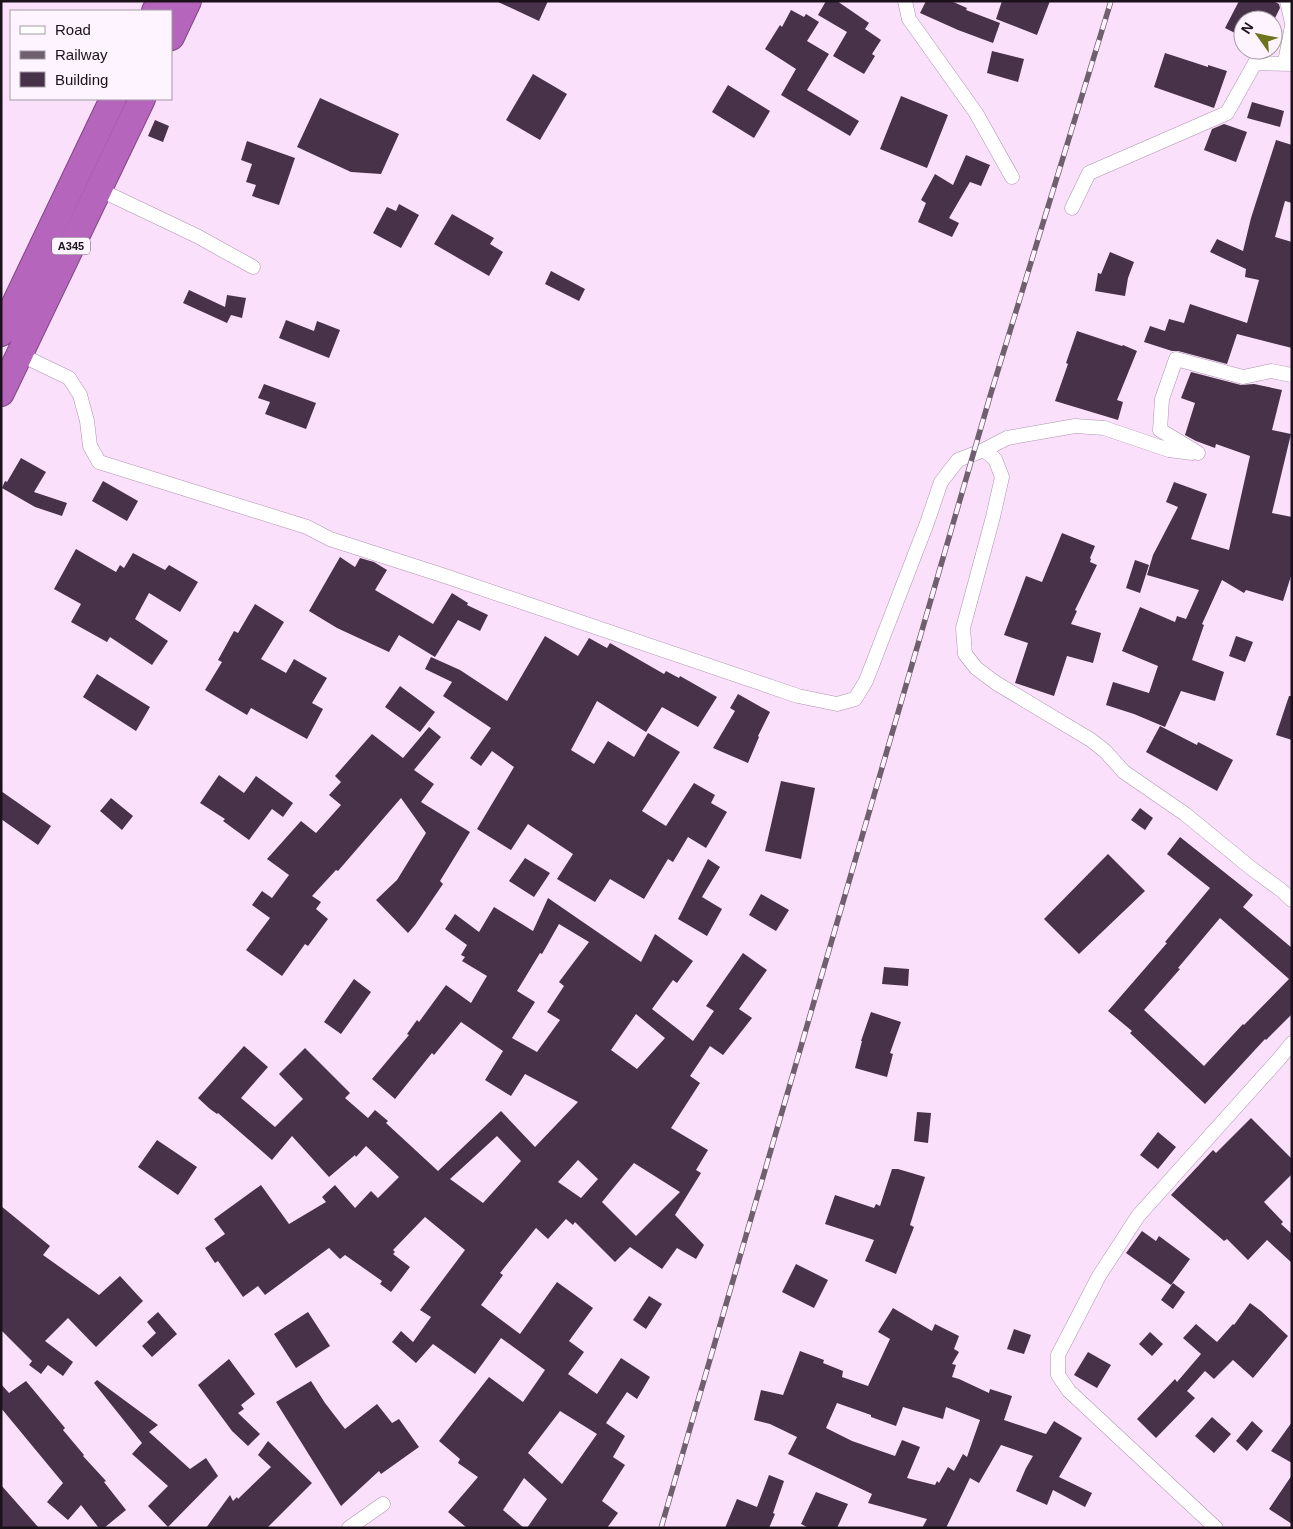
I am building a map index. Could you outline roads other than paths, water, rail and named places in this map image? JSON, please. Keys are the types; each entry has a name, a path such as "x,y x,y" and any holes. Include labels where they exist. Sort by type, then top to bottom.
{"highway":[{"path":"172,35 188,1"},
{"name":"A345","path":"1,333 113,100"},
{"name":"A345","path":"1,392 142,100"}],"street":[{"path":"905,1 909,19 976,113 1012,177"},
{"path":"1287,1 1292,25 1286,57 1292,59"},
{"path":"1072,208 1089,173 1228,114 1255,63 1292,64"},
{"path":"75,178 196,236 253,268"},
{"path":"20,354 69,378 80,395 87,421 90,446 99,462 307,527 330,539 798,696 837,704 855,699 866,680 941,482 958,460 984,450 1007,438 1075,426 1104,428 1169,450 1198,453 1160,430 1162,399 1176,359 1243,377 1271,371 1292,375"},
{"path":"984,450 995,458 1002,477 993,518 963,628 964,654 976,668 996,683 1091,740 1105,751 1124,772 1185,814 1292,900"},
{"path":"1216,1528 1069,1391 1058,1375 1058,1355 1099,1276 1138,1216 1292,1043"},
{"path":"349,1528 383,1504"}],"railway":[{"path":"661,1528 991,393 1111,1"}]}
